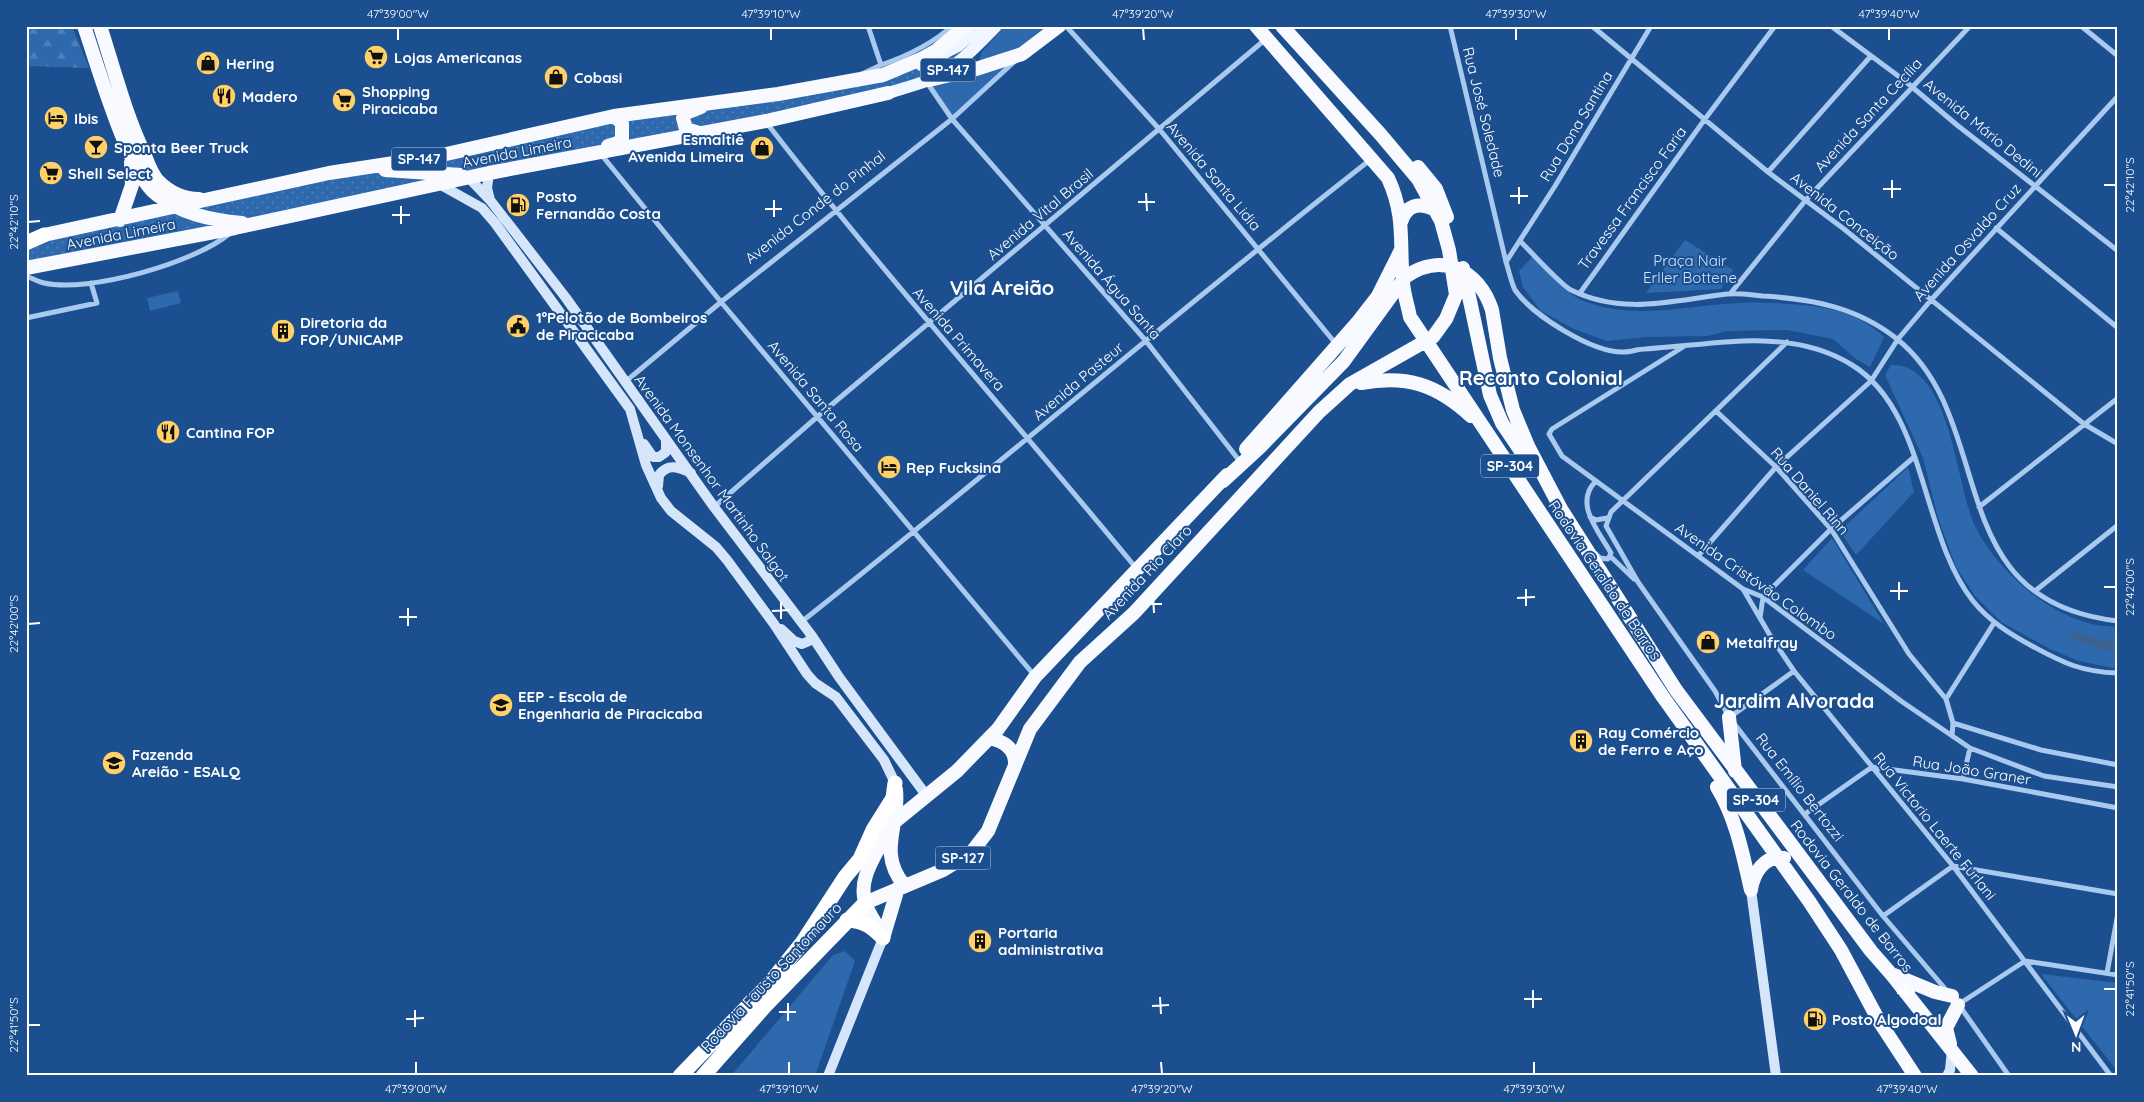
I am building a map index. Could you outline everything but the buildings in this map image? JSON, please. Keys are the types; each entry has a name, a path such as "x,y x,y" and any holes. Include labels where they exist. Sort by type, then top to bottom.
{"highway":[{"path":"84,26 131,156 141,176 154,193 175,207 207,219 252,224"},
{"path":"100,26 137,138 158,180 172,192 184,198 222,198"},
{"name":"Avenida Limeira","path":"44,235 222,198 284,182 357,168 433,157 614,116 844,83 929,55 966,26"},
{"name":"Avenida Conde do Pinhal","path":"927,80 967,72 1022,54 1059,26"},
{"path":"1256,26 1373,158 1391,184 1397,198 1401,222 1403,284 1410,318 1486,430"},
{"path":"1284,28 1381,135 1418,179 1436,210"},
{"name":"Avenida Limeira","path":"26,268 235,228 489,173 766,121 888,93"},
{"path":"700,133 686,130 684,118 686,113 729,99"},
{"path":"561,159 618,143 622,138 622,126 614,116"},
{"path":"1381,135 1424,173 1436,189 1457,244 1490,395 1502,423 1561,509"},
{"path":"120,220 132,184 131,156"},
{"path":"357,168 459,174 469,178"},
{"path":"1401,222 1405,212 1414,205 1425,205 1436,210"},
{"name":"Avenida Rio Claro","path":"865,903 944,870 971,853 988,831 1001,805 1015,763 1030,729 1080,662 1134,614 1284,449 1350,384 1433,338 1446,318 1456,295 1449,250 1436,210"},
{"path":"26,241 44,235"},
{"name":"Avenida Rio Claro","path":"860,859 892,824 957,771 998,729 1035,677 1223,481 1238,459 1378,296 1402,248"},
{"path":"1223,481 1260,447 1330,376 1378,316 1399,284 1414,270 1442,264 1458,268 1475,279 1488,298 1513,410 1528,446 1561,509"},
{"path":"1350,384 1384,379 1406,380 1433,388 1459,405 1486,430"},
{"name":"Rodovia Geraldo de Barros","path":"1486,430 1663,697 1809,900 1841,950 1879,1021 1916,1076"},
{"name":"Rodovia Geraldo de Barros","path":"1561,509 1676,690 1735,772 1871,951 1972,1076"},
{"path":"1663,697 1725,800 1741,846 1751,890"},
{"path":"1729,717 1735,772"},
{"path":"989,738 1001,742 1011,750 1015,755 1015,763"},
{"path":"883,938 901,887 892,867 890,856 892,824 897,795 895,783"},
{"name":"Rodovia Fausto Santomauro","path":"680,1076 770,983 802,943 845,877 860,859 873,830 893,798 895,783"},
{"path":"883,938 865,903 863,888 866,873 892,824"},
{"path":"1751,890 1756,873 1762,865 1777,858 1788,858 1796,864 1871,951"},
{"name":"Rodovia Fausto Santomauro","path":"703,1076 765,1006 865,903"},
{"path":"847,920 859,921 870,925 883,938"},
{"path":"1892,975 1955,1000 1946,1028 1952,1050"}],"main road":[{"name":"Avenida Limeira","path":"882,70 916,67 944,55 981,26"},
{"name":"Avenida Limeira","path":"888,93 927,80 965,57 996,26"},
{"path":"489,173 487,188 490,200"},
{"name":"Avenida Monsenhor Martinho Salgot","path":"469,178 490,200 566,298 624,382 692,473 714,507 800,623 812,636 926,795"},
{"name":"Avenida Monsenhor Martinho Salgot","path":"439,184 482,208 630,410 638,432 646,465 661,498 671,511 716,547 774,624 807,674 815,683 836,697 866,736 893,774 895,783"},
{"path":"554,306 566,298"},
{"path":"638,432 645,448 653,456 659,457 666,452 666,439"},
{"path":"658,488 659,475 668,468 680,467 692,473"},
{"path":"774,624 802,644 810,641 812,636"},
{"path":"1751,890 1776,1076"},
{"path":"828,1076 883,938"},
{"path":"1946,1076 1950,1070 1952,1050"}],"street":[{"path":"868,26 882,70 938,39 952,26"},
{"name":"Avenida Santa Lidia","path":"1066,26 1160,130 1337,346"},
{"name":"Rua José Soledade","path":"1450,26 1506,262 1514,289 1526,302 1548,322 1574,336 1594,345 1624,352 1728,341 1787,342 1829,353 1852,365 1888,397 1913,458 1934,523 1954,570 1972,600 1994,623 2073,667 2084,671 2118,673"},
{"name":"Avenida Conceição","path":"1592,26 1768,172 1844,229 2084,424 2118,444"},
{"name":"Rua Dona Santina","path":"1506,262 1555,186 1651,26"},
{"name":"Travessa Francisco Faria","path":"1580,293 1705,119 1775,26"},
{"name":"Avenida Mário Dedini","path":"1831,26 1870,57 1912,86 1957,125 2118,251"},
{"name":"Avenida Santa Cecília","path":"1730,294 1805,201 1970,26"},
{"path":"2081,26 2118,56"},
{"name":"Avenida Vital Brasil","path":"714,507 817,417 1267,38"},
{"name":"Avenida Conde do Pinhal","path":"624,382 721,302 952,119 1022,54"},
{"path":"1768,172 1870,57"},
{"name":"Avenida Água Santa","path":"927,80 952,119 1146,341 1238,459"},
{"name":"Avenida Osvaldo Cruz","path":"1698,556 1776,468 1871,381 1898,339 1931,300 2118,96"},
{"name":"Avenida Primavera","path":"766,121 836,212 928,323 1029,438 1138,570"},
{"name":"Avenida Santa Rosa","path":"600,152 721,302 1035,677"},
{"name":"Avenida Pasteur","path":"800,623 1029,438 1258,248 1373,158"},
{"path":"26,276 44,283 92,283 125,277 187,257 215,245 235,228"},
{"path":"1996,228 2118,328"},
{"path":"1520,241 1570,290 1623,306 1647,306 1730,294 1796,299 1836,306 1856,312 1898,339 1923,367 1950,416 1985,524 2005,560 2035,591 2081,616 2118,621"},
{"path":"26,318 97,303 92,283"},
{"path":"1590,517 1596,520 1608,518 1622,502 1787,342"},
{"name":"Avenida Cristóvão Colombo","path":"1685,345 1552,429 1549,434 1551,440 1562,456 1742,589 1763,597 1970,748 2044,776 2118,787"},
{"path":"1979,507 2118,398"},
{"name":"Rua Daniel Rinn","path":"1716,411 1776,468 1831,529 1909,654 1946,698 1953,723"},
{"path":"1760,618 1763,597 1831,529 1913,458"},
{"path":"1595,482 1588,489 1586,501 1590,517 1611,553 1610,556 1638,582"},
{"name":"Rua Emílio Bertozzi","path":"1608,518 1606,526 1638,582 1715,691 1729,717 1806,814 1883,916 1955,1000 2009,1076"},
{"path":"2035,591 2118,524"},
{"path":"1577,533 1600,558 1608,559 1610,556"},
{"name":"Rua Victorio Laerte Furlani","path":"1742,589 1794,670 1953,866 2111,1076"},
{"path":"1946,698 1994,623"},
{"path":"1729,717 1794,670"},
{"path":"1952,736 1953,723 2041,750 2118,765"},
{"path":"1963,779 1970,748"},
{"path":"1806,814 1872,767"},
{"name":"Rua João Graner","path":"1872,767 1963,779 2118,808"},
{"path":"1883,916 1953,866 2118,894"},
{"path":"2107,973 2118,913"},
{"path":"1955,1000 2025,961 2118,975"}],"green space":[{"path":"26,26 72,26 89,68 26,66"},
{"path":"981,26 996,26 929,80 26,268 26,243 443,154 900,71"},
{"path":"1004,26 1059,26 1022,54 952,119 933,90 933,85 976,69 982,52"},
{"path":"186,221 184,227 81,251 65,239"},
{"name":"Praça Nair Erller Bottene","path":"1685,240 1733,270 1721,289 1646,293"},
{"path":"1533,256 1570,293 1584,301 1603,307 1642,311 1748,303 1813,306 1835,310 1856,318 1875,329 1884,337 1870,367 1856,359 1833,339 1787,330 1727,331 1708,336 1647,337 1607,341 1574,329 1541,311 1523,287 1519,271"},
{"path":"178,291 181,303 150,311 147,298"},
{"path":"1891,365 1911,369 1927,383 1939,404 1956,457 1968,508 1975,526 1995,557 2022,585 2054,609 2088,623 2118,627 2118,669 2079,661 2050,649 2001,622 1975,596 1956,567 1938,518 1923,458 1885,375"},
{"path":"1908,467 1914,492 1856,555 1840,531"},
{"path":"1832,538 1884,624 1803,570"},
{"path":"845,951 855,961 815,1076 731,1076 833,955"},
{"path":"2041,974 2118,983 2118,1072"}],"waterway":[{"path":"2075,636 2100,644 2118,647"}],"place":[{"name":"Lojas Americanas","path":"376,57"},
{"name":"Hering","path":"208,63"},
{"name":"Cobasi","path":"556,77"},
{"name":"Madero","path":"224,96"},
{"name":"Shopping Piracicaba","path":"344,100"},
{"name":"Ibis","path":"56,118"},
{"name":"Sponta Beer Truck","path":"96,147"},
{"name":"Esmaltiê Avenida Limeira","path":"762,148"},
{"name":"Shell Select","path":"51,173"},
{"name":"Posto Fernandão Costa","path":"518,205"},
{"name":"1ºPelotão de Bombeiros de Piracicaba","path":"518,326"},
{"name":"Diretoria da FOP/UNICAMP","path":"283,331"},
{"name":"Cantina FOP","path":"168,432"},
{"name":"Rep Fucksina","path":"889,467"},
{"name":"Metalfray","path":"1708,642"},
{"name":"EEP - Escola de Engenharia de Piracicaba","path":"501,705"},
{"name":"Ray Comércio de Ferro e Aço","path":"1581,741"},
{"name":"Fazenda Areião - ESALQ","path":"114,763"},
{"name":"Portaria administrativa","path":"980,941"},
{"name":"Posto Algodoal","path":"1815,1019"}],"district":[{"name":"Vila Areião","path":"1002,287"},
{"name":"Recanto Colonial","path":"1541,377"},
{"name":"Jardim Alvorada","path":"1794,700"}]}
